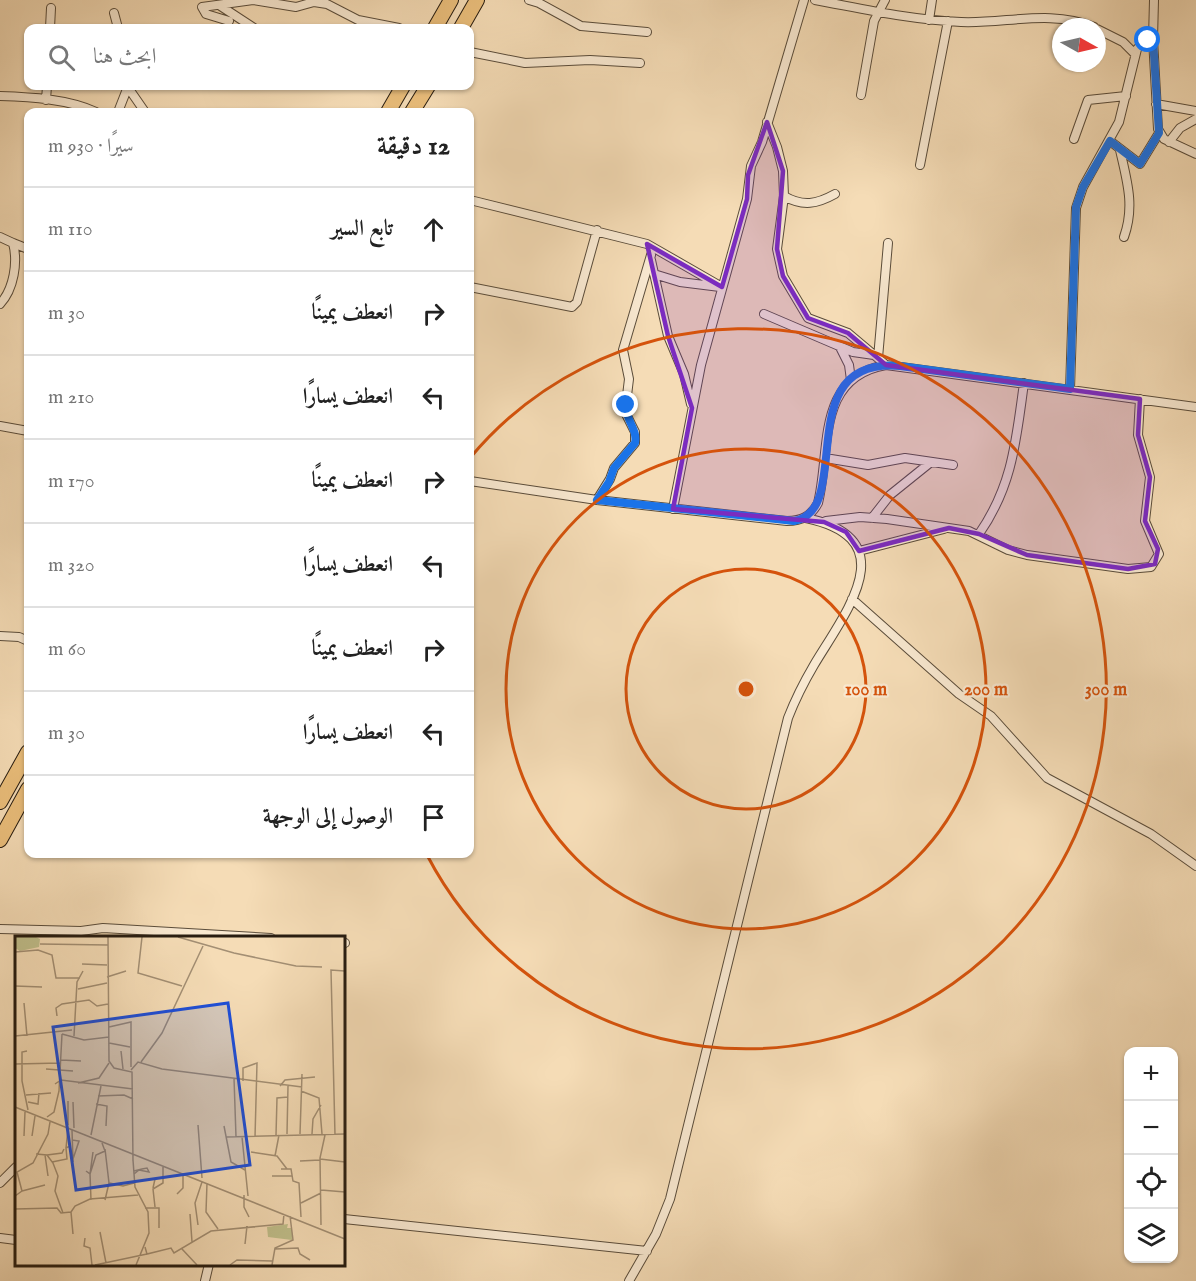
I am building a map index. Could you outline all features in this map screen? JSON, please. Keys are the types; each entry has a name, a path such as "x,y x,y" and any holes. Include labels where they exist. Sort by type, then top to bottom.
{"highway":[{"path":"437,24 447,1"},
{"path":"464,24 479,2"},
{"path":"390,108 401,90"},
{"path":"414,108 426,90"},
{"path":"0,802 4,787 24,758"},
{"path":"0,840 24,796"}],"street":[{"path":"229,21 206,14 202,7 253,0 296,7 314,2 326,2 360,24"},
{"path":"529,0 581,26 647,32"},
{"path":"673,509 692,408 722,287 747,200 748,175 767,122 804,0"},
{"path":"815,0 929,20 995,22 1058,18"},
{"path":"861,95 874,21 885,0"},
{"path":"929,20 932,0"},
{"path":"1110,141 1140,164 1159,133 1153,39 1154,0"},
{"path":"219,5 229,21"},
{"path":"50,24 51,8"},
{"path":"114,13 117,24"},
{"path":"920,165 948,21"},
{"path":"1106,34 1123,42 1135,54"},
{"path":"1070,389 1076,207 1083,187 1110,141 1126,96 1135,54 1140,45 1153,39"},
{"path":"474,53 525,63 607,60 640,63"},
{"path":"46,100 47,90"},
{"path":"119,108 126,90"},
{"path":"129,90 142,108"},
{"path":"0,96 46,100 87,108"},
{"path":"1074,139 1088,100 1126,96"},
{"path":"1156,104 1196,111"},
{"path":"1169,142 1180,128 1196,119"},
{"path":"767,122 781,159 784,196 777,239 778,258 783,276 793,290 801,310 813,321 848,333 886,365"},
{"path":"1159,133 1169,142 1196,154"},
{"path":"1120,150 1131,200 1131,214 1124,237"},
{"path":"784,196 807,204 820,202 836,194"},
{"path":"474,201 647,244 722,287"},
{"path":"474,288 572,307 577,302 597,230"},
{"path":"0,237 24,247"},
{"path":"0,304 13,280 16,254 13,243"},
{"path":"876,357 888,243"},
{"path":"647,244 668,336 684,374 692,408"},
{"path":"597,500 609,482 614,468 635,443 635,432 626,412 629,379 623,350 651,255"},
{"path":"654,274 694,285 722,287"},
{"path":"764,314 860,354 876,357"},
{"path":"839,345 847,358 851,380"},
{"path":"806,518 818,503 832,409 840,393 851,380 867,370 886,365 1196,407"},
{"path":"979,534 1001,497 1009,477 1024,383"},
{"path":"824,522 872,518 949,528 979,534 1008,550 1027,555 1128,569 1151,567 1159,554 1145,522 1150,477 1138,435 1140,399"},
{"path":"0,426 24,430"},
{"path":"825,458 868,465 896,458 952,465"},
{"path":"872,518 890,495 931,462"},
{"path":"474,482 673,509 787,521 806,518 824,522 846,532 859,551 862,569 852,599 804,682 785,728 670,1199 647,1251 629,1281"},
{"path":"859,551 949,528"},
{"path":"852,599 959,694 991,716 1047,778 1151,834 1196,866"},
{"path":"0,636 24,639"},
{"path":"0,929 80,934 103,928 237,936"},
{"path":"0,1183 15,1168"},
{"path":"345,1219 647,1251"},
{"path":"0,1238 15,1240"},
{"path":"206,1281 209,1266"}],"highlighted area":[{"path":"767,122 783,171 777,249 783,276 808,318 848,333 886,365 1140,399 1138,435 1150,477 1145,521 1158,549 1155,564 1128,569 1027,555 979,534 949,528 859,551 846,532 824,522 673,509 692,408 668,336 647,244 722,287 747,199 748,175"}],"route":[{"path":"626,405 627,419 635,432 635,443 614,468 609,482 597,500 794,521 806,518 818,503 830,417 836,400 851,380 867,370 886,365 900,366 1070,389 1075,219 1078,197 1110,141 1138,165 1142,164 1159,133 1153,39 1148,40"}]}
